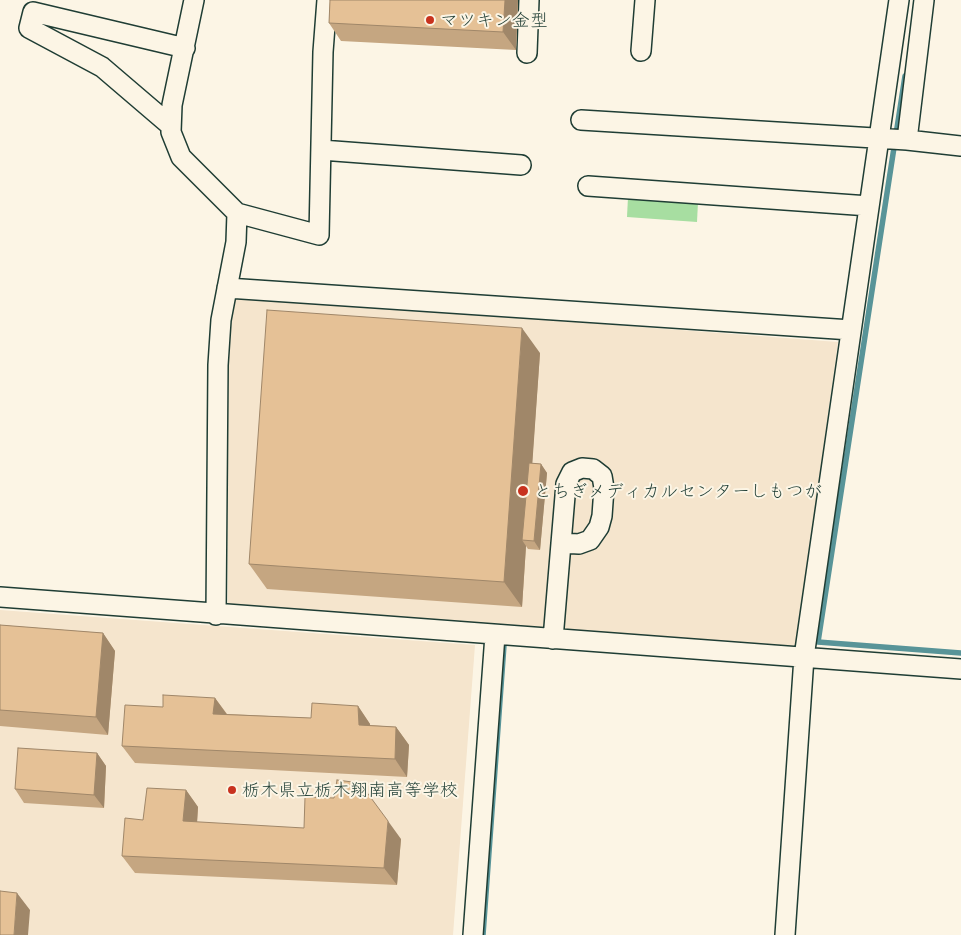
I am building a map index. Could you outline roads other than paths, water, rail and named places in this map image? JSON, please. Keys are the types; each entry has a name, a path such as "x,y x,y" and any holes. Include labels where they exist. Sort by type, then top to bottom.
{"street":[{"path":"194,0 172,105 171,132 181,157 236,213 319,234 327,0"},
{"path":"527,53 529,0"},
{"path":"641,51 644,0"},
{"path":"785,935 804,657 899,0"},
{"path":"907,140 924,0"},
{"path":"171,126 102,67 29,28 32,12 185,48"},
{"path":"581,120 907,140 961,146"},
{"path":"321,150 521,165"},
{"path":"588,186 869,206"},
{"path":"216,615 218,365 221,320 236,242 236,213"},
{"path":"227,288 851,330"},
{"path":"553,639 561,544"},
{"path":"0,597 216,615 961,669"},
{"path":"473,935 495,635"}],"waterway":[{"path":"905,76 818,642 961,653"},
{"path":"483,935 504,645"}],"place":[{"name":"マツキン金型","path":"430,20"},
{"name":"とちぎメディカルセンターしもつが","path":"523,491"},
{"name":"栃木県立栃木翔南高等学校","path":"232,790"}]}
